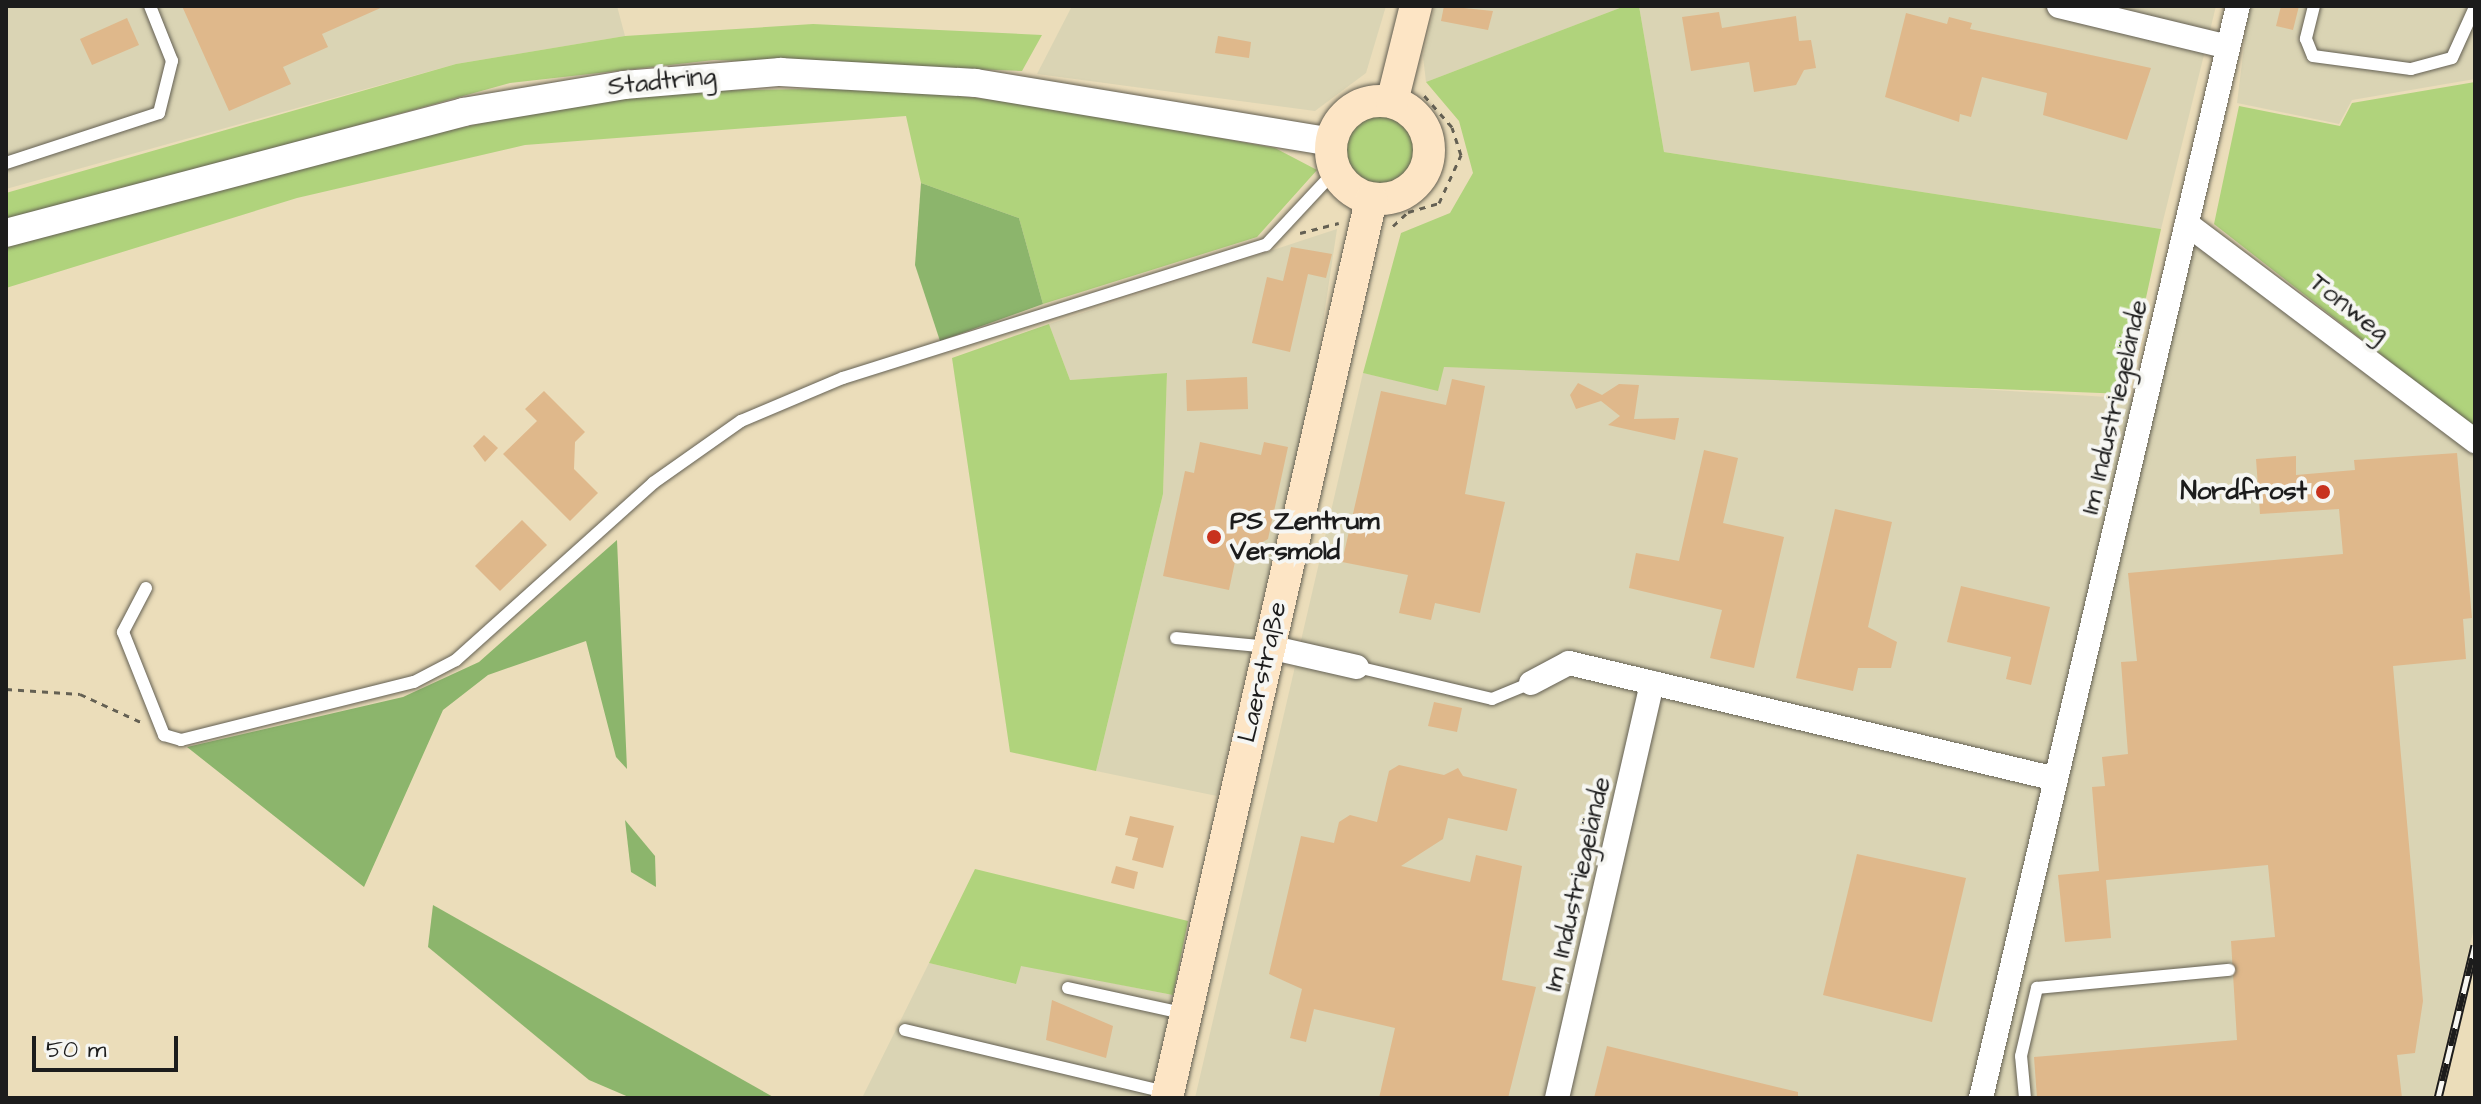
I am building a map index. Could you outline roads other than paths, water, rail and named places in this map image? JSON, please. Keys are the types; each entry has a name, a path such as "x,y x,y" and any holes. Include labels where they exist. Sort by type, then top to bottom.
{"main road":[{"path":"1392,102 1416,6"},
{"path":"1392,102 1416,116 1429,155 1404,194 1367,214 1333,157 1353,108 1392,102"},
{"name":"Laerstraße","path":"1168,1095 1367,214"}],"street":[{"path":"2059,6 2228,47"},
{"name":"Im Industriegelände","path":"1981,1098 2238,6"},
{"name":"Stadtring","path":"6,233 463,112 624,85 780,72 976,83 1333,157"},
{"name":"Tonweg","path":"2187,224 2475,441"},
{"path":"1269,647 1357,667"},
{"path":"1531,683 1569,663 2055,779"},
{"name":"Im Industriegelände","path":"1557,1098 1652,683"}],"lane":[{"path":"6,163 159,113 172,61 150,6"},
{"path":"2314,6 2306,39 2313,56 2411,69 2452,58 2475,7"},
{"path":"146,588 123,632 164,735 181,740 414,682 456,660 653,483 741,421 843,378 1266,245 1333,157"},
{"path":"1176,638 1269,647"},
{"path":"1357,667 1492,699 1531,683"},
{"path":"2025,1098 2021,1056 2037,988 2229,970"},
{"path":"1068,988 1186,1014"},
{"path":"905,1030 1168,1095"}],"railway":[{"path":"2438,1098 2475,945"}],"place":[{"name":"Nordfrost","path":"2323,492"},
{"name":"PS Zentrum Versmold","path":"1214,537"}]}
